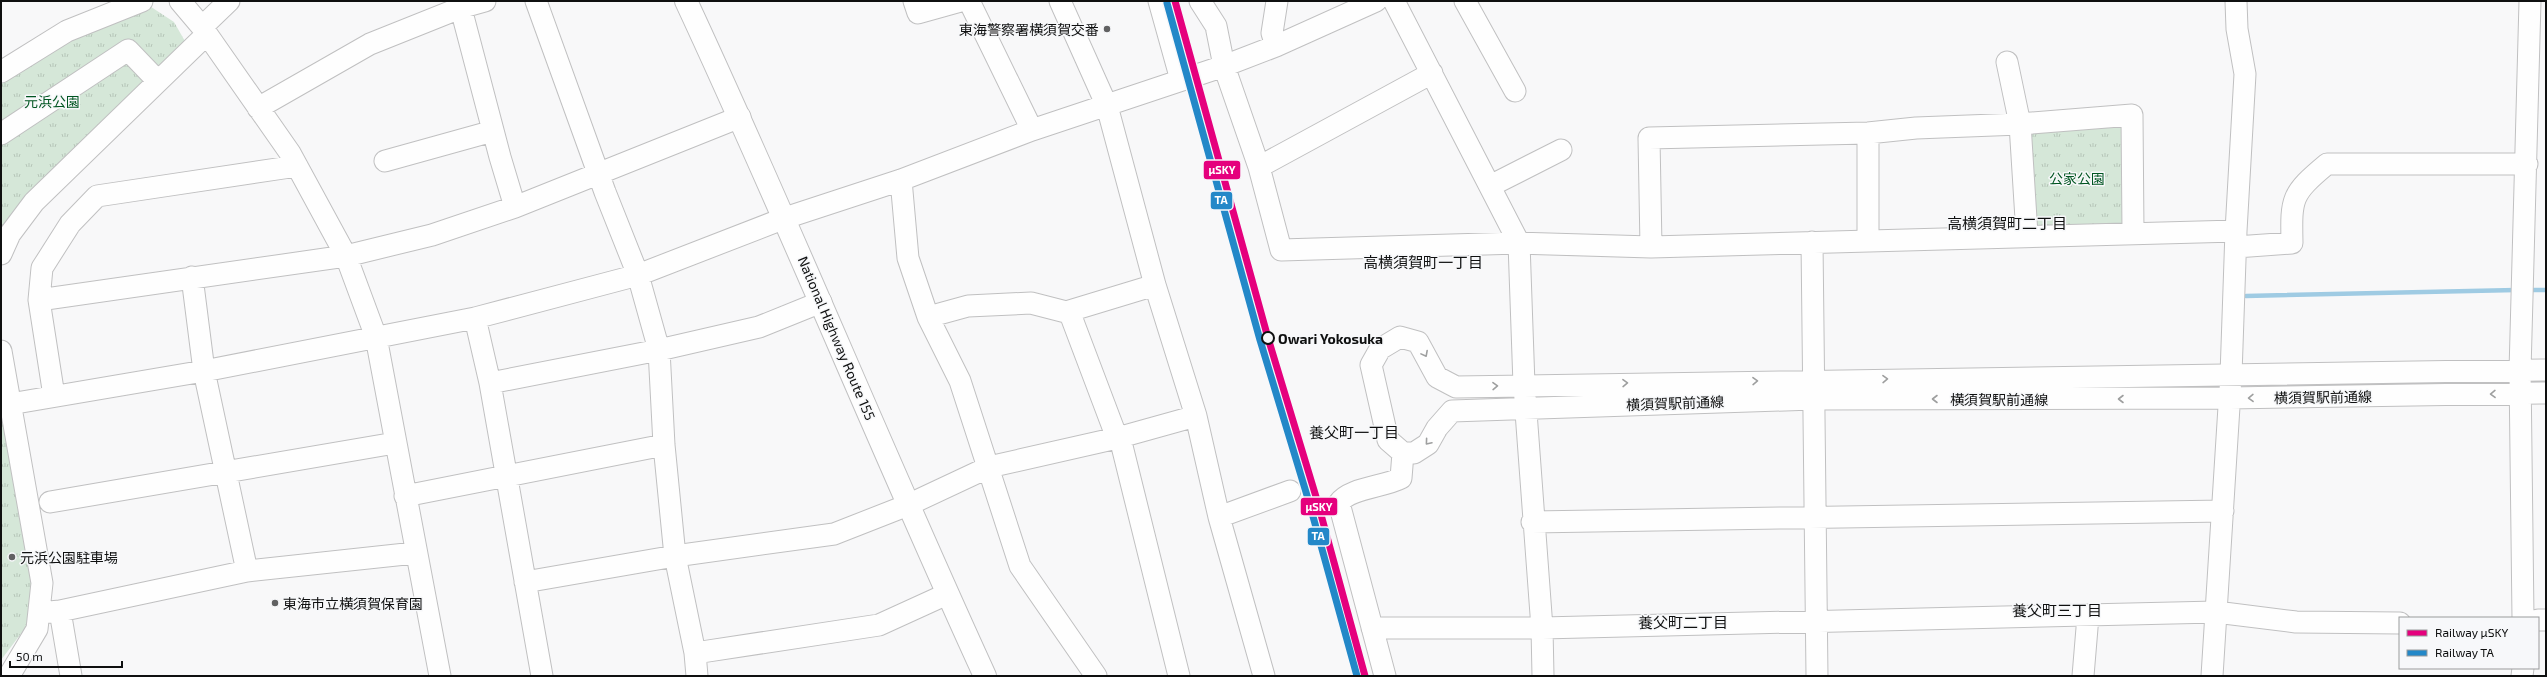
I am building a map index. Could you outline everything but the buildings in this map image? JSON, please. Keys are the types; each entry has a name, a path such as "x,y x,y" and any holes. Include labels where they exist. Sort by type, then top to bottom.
{"highway":[{"name":"National Highway Route 155","path":"686,1 785,218 908,505 984,676"}],"street":[{"path":"1,72 67,31 142,1"},
{"path":"180,1 204,31 297,166 346,256 376,337 415,553 440,676"},
{"path":"1,254 10,234 34,202 204,31 229,1"},
{"path":"258,108 370,44 460,5 485,1"},
{"path":"536,1 599,174 638,275 659,350 664,444 674,556 695,653 697,676"},
{"path":"914,1 918,13 961,1"},
{"path":"969,1 1032,130"},
{"path":"1060,1 1107,106 1155,285 1196,416 1219,517 1264,676"},
{"path":"1159,1 1181,80"},
{"path":"1200,1 1216,26 1224,66 1258,167 1282,250 1519,243 1651,246 2133,232 2292,243 2291,211 2294,196 2305,182 2327,164 2527,164"},
{"path":"1276,46 1272,33 1278,1"},
{"path":"10,404 204,371 475,318 638,275 785,218 901,180 1032,130 1224,66 1276,46 1376,1"},
{"path":"1394,1 1519,243 1524,385 1532,522 1542,628 1543,676"},
{"path":"1465,1 1515,91"},
{"path":"2212,676 2230,398 2236,239 2245,74 2237,29 2236,1"},
{"path":"2523,617 2520,371 2527,164 2530,1"},
{"path":"460,5 493,131 516,207"},
{"path":"1,134 128,50 152,75"},
{"path":"2006,62 2020,124 2027,235"},
{"path":"1258,167 1432,73"},
{"path":"1651,246 1649,138 1868,133 1916,128 2020,124 2132,115 2133,232"},
{"path":"39,300 346,256 432,235 516,207 740,117"},
{"path":"385,161 493,131"},
{"path":"1868,133 1868,240"},
{"path":"1490,186 1561,150"},
{"path":"54,396 39,300 42,268 70,224 97,196 297,166"},
{"path":"901,180 908,258 928,317 960,381 1020,566 1096,676"},
{"path":"1812,242 1817,676"},
{"path":"192,277 204,371 247,572"},
{"path":"928,317 968,306 1031,303 1069,311 1155,285"},
{"path":"490,383 659,350 758,327 821,302"},
{"path":"1069,311 1119,438 1179,676"},
{"path":"475,318 490,383 542,676"},
{"name":"横須賀駅前通線","path":"2546,370 2231,375 1813,389 1526,408 1452,411 1437,428 1428,444 1414,453 1403,453 1388,440 1371,365 1380,349 1400,337 1418,342 1437,377 1456,387 1524,385 1813,389 2230,398 2546,393"},
{"path":"1,351 42,583 38,628 9,676"},
{"path":"525,582 674,556 834,534 908,505 989,467 1119,438 1196,416"},
{"path":"50,502 395,443"},
{"path":"405,496 664,444"},
{"path":"1385,676 1339,503 1350,494 1401,478 1403,453"},
{"path":"1219,517 1290,491"},
{"path":"1532,522 1816,516 2223,511"},
{"path":"39,613 60,611 247,572 415,553"},
{"path":"695,653 879,625 947,594"},
{"path":"60,611 71,676"},
{"path":"1372,628 1542,628 2216,612 2296,622 2399,623"},
{"path":"2083,676 2088,616"}],"green space":[{"name":"元浜公園","path":"142,1 174,22 186,43 35,187 1,228 1,73"},
{"name":"公家公園","path":"2121,122 2125,127 2122,228 2034,229 2028,133"},
{"name":"元浜公園駐車場","path":"1,391 34,599 26,627 1,660"}],"waterway":[{"path":"2246,296 2516,290"},
{"path":"2528,290 2546,290"}],"rail line":[{"name":"μSKY","path":"1175,1 1268,338 1317,500 1365,676"},
{"name":"TA","path":"1167,3 1260,340 1309,502 1357,676"}],"place":[{"name":"東海警察署横須賀交番","path":"1107,29"},
{"name":"Owari Yokosuka","path":"1268,338"},
{"name":"元浜公園駐車場","path":"12,557"},
{"name":"東海市立横須賀保育園","path":"275,603"}],"district":[{"name":"高横須賀町二丁目","path":"2007,223"},
{"name":"高横須賀町一丁目","path":"1423,262"},
{"name":"養父町一丁目","path":"1354,432"},
{"name":"養父町三丁目","path":"2057,610"},
{"name":"養父町二丁目","path":"1683,622"}]}
